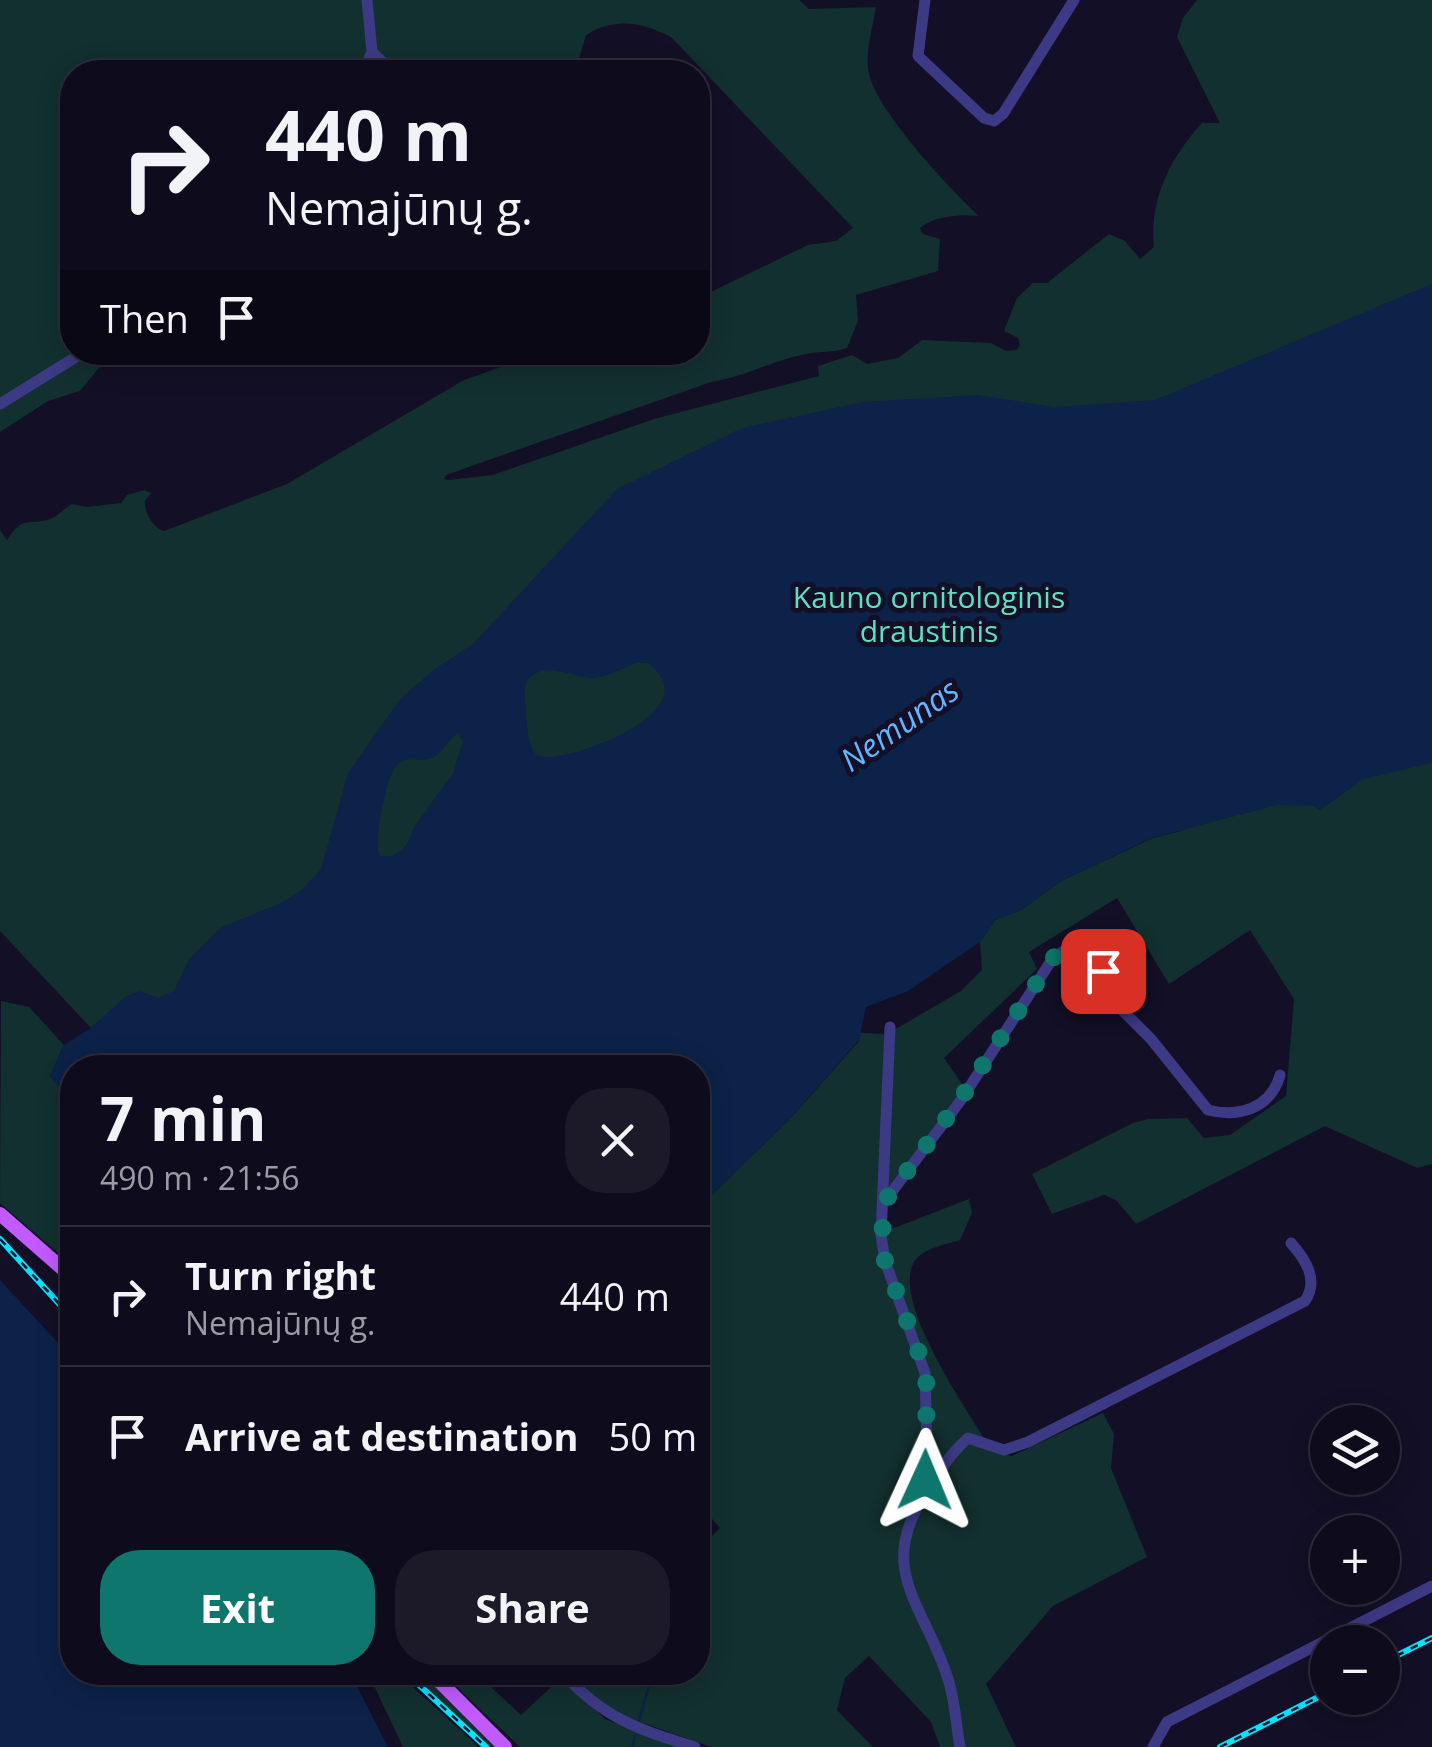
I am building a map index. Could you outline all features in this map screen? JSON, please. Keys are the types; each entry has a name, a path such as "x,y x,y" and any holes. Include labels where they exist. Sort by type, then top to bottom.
{"main road":[{"path":"0,1214 60,1266"},
{"path":"443,1685 505,1747"}],"street":[{"path":"366,0 372,52 368,60"},
{"path":"924,0 918,56 984,118 994,121 1003,114 1074,0"},
{"path":"372,52 381,60"},
{"path":"0,404 63,365"},
{"path":"885,1201 960,1100 1053,958 1067,948 1082,947 1097,958 1122,1009 1208,1110 1238,1114 1252,1110 1276,1088 1280,1075"},
{"path":"890,1027 882,1235 885,1261 927,1386 928,1490"},
{"path":"960,1747 948,1680 907,1582 902,1560 904,1532 950,1454 968,1438 1004,1450 1028,1442 1305,1301 1312,1280 1302,1255 1292,1243"},
{"path":"1152,1747 1167,1722 1432,1586"},
{"path":"573,1685 620,1722 695,1747"}],"green space":[{"path":"0,0 799,0 809,9 876,7 868,53 872,84 914,146 979,216 941,218 920,228 923,234 940,239 938,271 856,295 858,321 847,348 794,357 711,382 446,475 444,479 448,480 493,475 654,419 819,376 818,366 852,355 867,364 898,358 922,340 991,343 1006,351 1017,350 1018,338 1004,331 1017,298 1033,283 1047,283 1109,234 1125,241 1140,259 1154,247 1155,213 1171,165 1202,123 1220,123 1177,37 1183,18 1197,0 1432,0 1432,1164 1417,1168 1325,1126 1136,1224 1116,1200 1104,1195 1052,1214 1032,1174 1133,1123 1187,1118 1204,1138 1230,1135 1286,1096 1294,999 1250,930 1169,984 1117,898 1029,952 1037,969 944,1058 964,1087 879,1203 876,1235 969,1199 972,1213 960,1240 927,1251 913,1264 910,1282 914,1306 937,1360 993,1452 1012,1456 1103,1413 1114,1434 1111,1468 1147,1557 1053,1606 986,1684 1016,1747 940,1747 931,1722 869,1656 845,1678 837,1710 873,1747 711,1747 609,1711 582,1685 710,1685 710,1538 720,1528 710,1517 710,1196 790,1119 859,1041 860,1033 887,1034 961,991 982,970 980,942 995,920 1021,910 1061,881 1153,838 1184,830 100,1020 91,1028 0,931 0,530 7,540 23,524 50,519 72,504 86,507 121,503 127,495 144,490 151,493 145,501 148,515 164,531 287,484 464,380 506,365 710,365 710,292 808,245 836,241 853,228 710,78 710,60 693,60 671,37 639,25 607,26 586,35 579,60 60,60 60,363 0,400"},
{"path":"73,365 103,365 80,391 48,401 0,432 0,410"},
{"path":"1,1001 29,1007 64,1045 50,1076 60,1089 60,1255 0,1203"},
{"path":"374,1685 410,1685 479,1747 403,1747"},
{"path":"421,1685 433,1685 498,1747 491,1747"},
{"path":"455,1685 489,1685 521,1715 553,1685 570,1685 605,1719 678,1747 520,1747"}],"water":[{"name":"Kauno ornitologinis draustinis","path":"1432,284 1432,763 1364,779 1320,810 1312,806 1277,805 1152,838 1061,881 1021,910 995,920 980,942 908,991 866,1007 859,1040 790,1119 710,1196 710,1055 60,1055 60,1089 50,1076 64,1045 91,1028 125,997 139,991 158,998 174,991 190,958 222,927 279,904 302,890 321,869 348,773 401,698 473,644 617,489 742,428 863,402 978,395 1054,407 1155,400","holes":["647,663 663,682 662,700 648,717 598,745 550,757 537,755 527,728 525,691 529,678 547,670 599,677","458,733 463,741 453,773 415,826 406,846 392,856 380,856 379,824 393,770 405,760 434,757"]},
{"path":"0,1280 60,1345 60,1685 356,1685 388,1747 0,1747"}],"waterway":[{"path":"639,1720 649,1685"},
{"path":"632,1747 635,1736"}],"railway":[{"path":"0,1239 60,1305"},
{"path":"1400,1654 1432,1638"},
{"path":"419,1685 486,1747"},
{"path":"1220,1747 1310,1701"}],"route":[{"path":"925,1480 927,1386 885,1261 885,1201 960,1100 1053,958 1067,948 1082,947 1097,958 1103,971"}],"water label":[{"name":"Nemunas","path":"899,724"}]}
